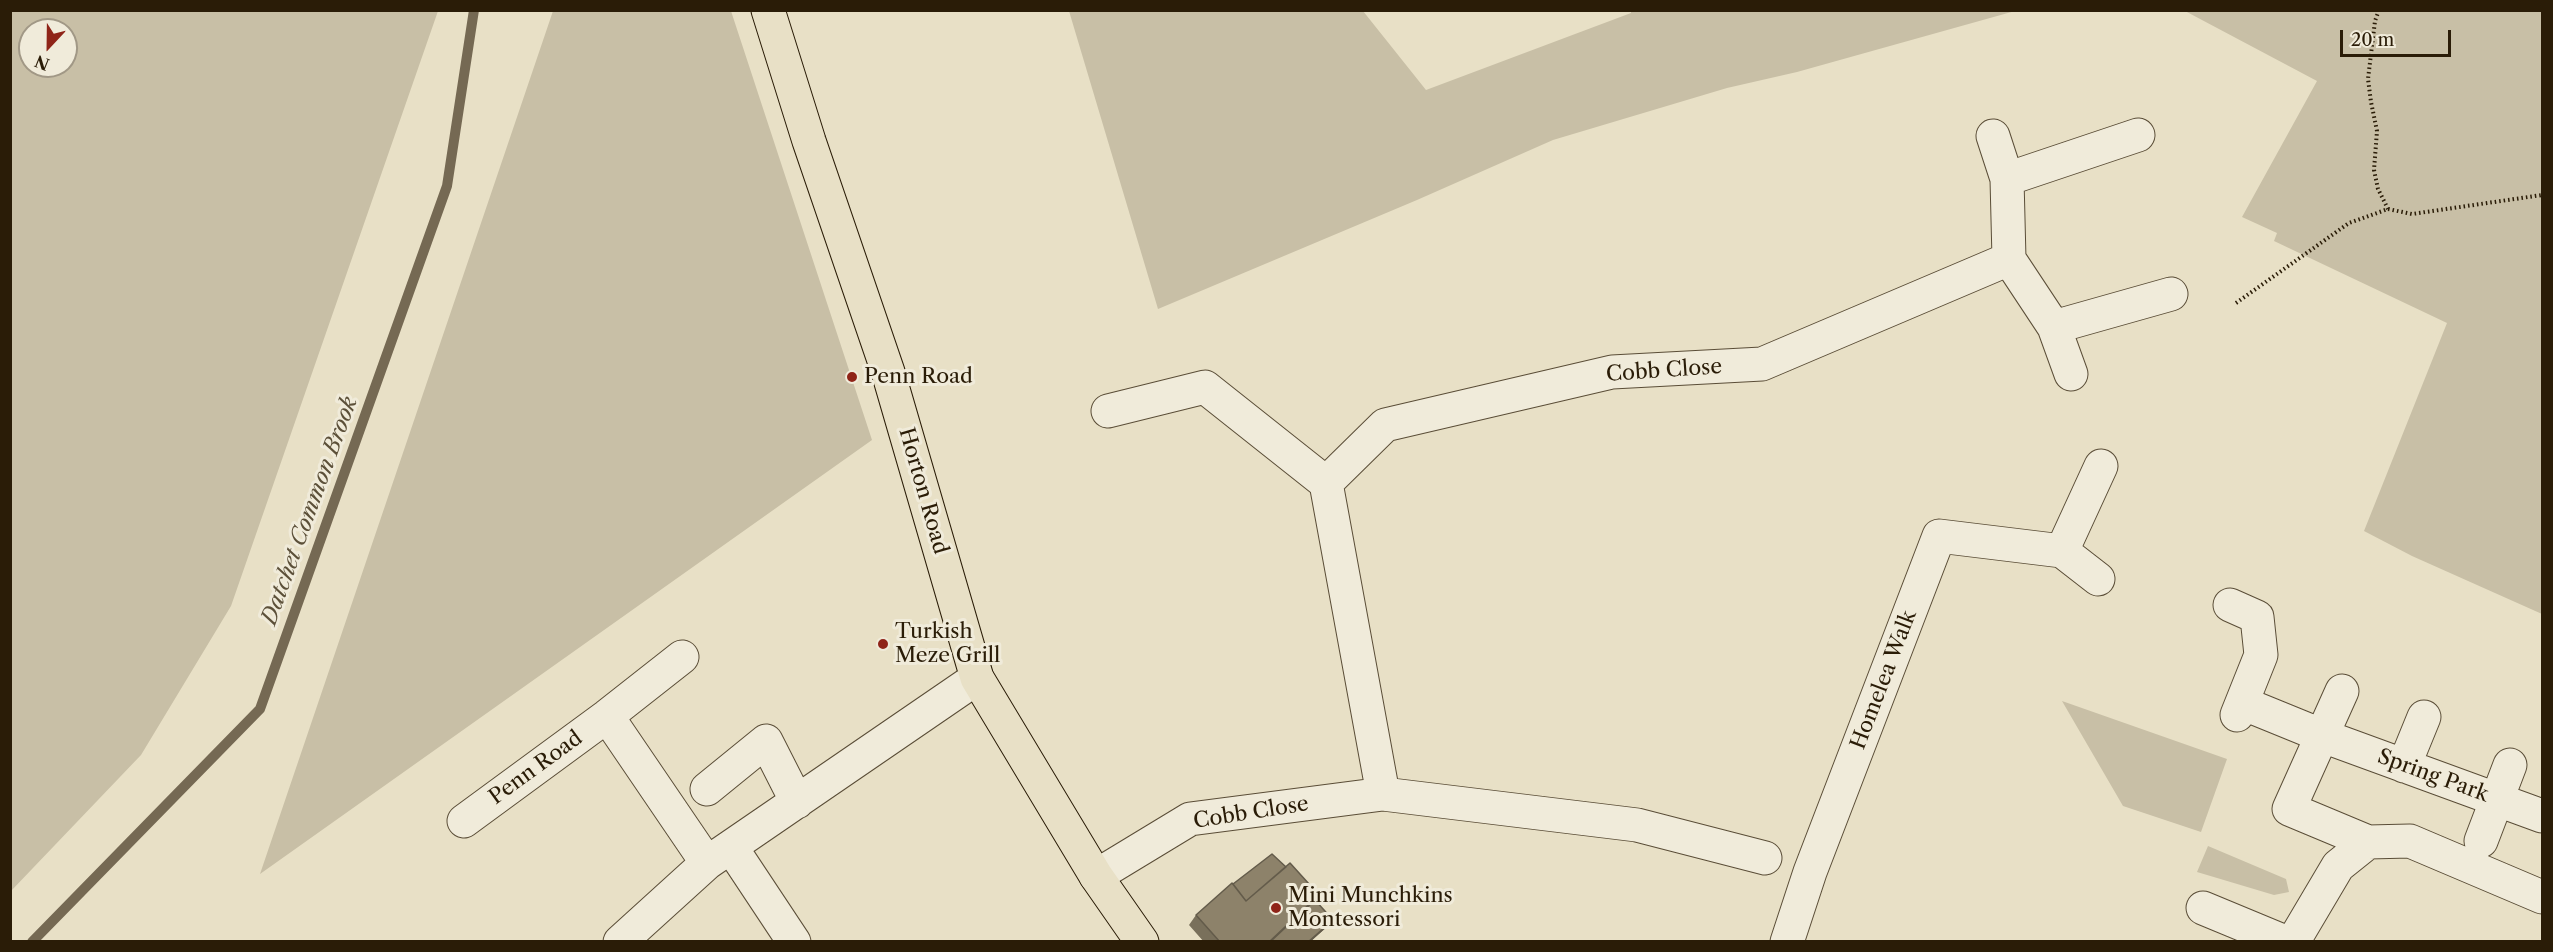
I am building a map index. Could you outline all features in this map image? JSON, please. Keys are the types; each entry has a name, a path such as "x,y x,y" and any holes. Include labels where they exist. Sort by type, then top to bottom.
{"main road":[{"name":"Horton Road","path":"768,10 809,141 888,372 977,678 1096,876 1142,942"}],"street":[{"path":"2007,180 2138,135"},
{"path":"1993,136 2007,180 2009,259 2054,327 2071,374"},
{"name":"Cobb Close","path":"1326,483 1385,425 1612,372 1762,364 2009,259"},
{"path":"2054,327 2171,294"},
{"path":"1108,411 1205,387 1326,483 1383,794"},
{"path":"2098,579 2062,551 2101,466"},
{"name":"Homelea Walk","path":"1787,942 1810,872 1939,536 2062,551"},
{"name":"Spring Park","path":"2230,605 2257,617 2261,655 2240,709 2323,736 2542,816"},
{"name":"Penn Road","path":"464,821 608,716 682,657"},
{"path":"620,942 719,855 977,678"},
{"path":"2342,691 2289,809 2368,842 2410,841 2539,895"},
{"path":"608,716 719,855 794,942"},
{"path":"2404,766 2424,717"},
{"path":"707,789 766,741 797,802"},
{"path":"2481,842 2510,765"},
{"name":"Cobb Close","path":"1096,876 1190,819 1383,794 1637,825 1765,858"},
{"path":"2293,942 2338,866 2368,842"},
{"path":"2203,908 2284,942"}],"path":[{"path":"2379,10 2375,21 2368,79 2377,131 2374,170 2378,189 2388,208"},
{"path":"2236,303 2349,223 2388,208 2412,214 2542,195"}],"shaded area":[{"path":"11,10 438,11 231,606 141,755 11,891"},
{"path":"553,11 731,11 872,440 260,874"},
{"path":"1069,11 1363,11 1426,90 1631,13 1631,11 2015,11 1797,72 1727,88 1553,140 1158,309"},
{"path":"2185,11 2542,11 2542,614 2412,556 2364,531 2447,323 2274,241 2277,233 2242,217 2317,81"},
{"path":"2062,701 2227,759 2201,832 2123,806"},
{"path":"2208,846 2286,879 2289,892 2274,895 2197,872"}],"building":[{"path":"1272,854 1286,867 1246,901 1233,884"},
{"name":"Mini Munchkins Montessori","path":"1290,863 1319,895 1269,942 1220,942 1196,915 1232,883 1246,901"},
{"path":"1315,900 1333,920 1308,942 1270,942"}],"waterway":[{"name":"Datchet Common Brook","path":"32,942 260,709 447,186 474,10"}],"place":[{"name":"Penn Road","path":"852,377"},
{"name":"Turkish Meze Grill","path":"883,644"},
{"name":"Mini Munchkins Montessori","path":"1276,908"}]}
